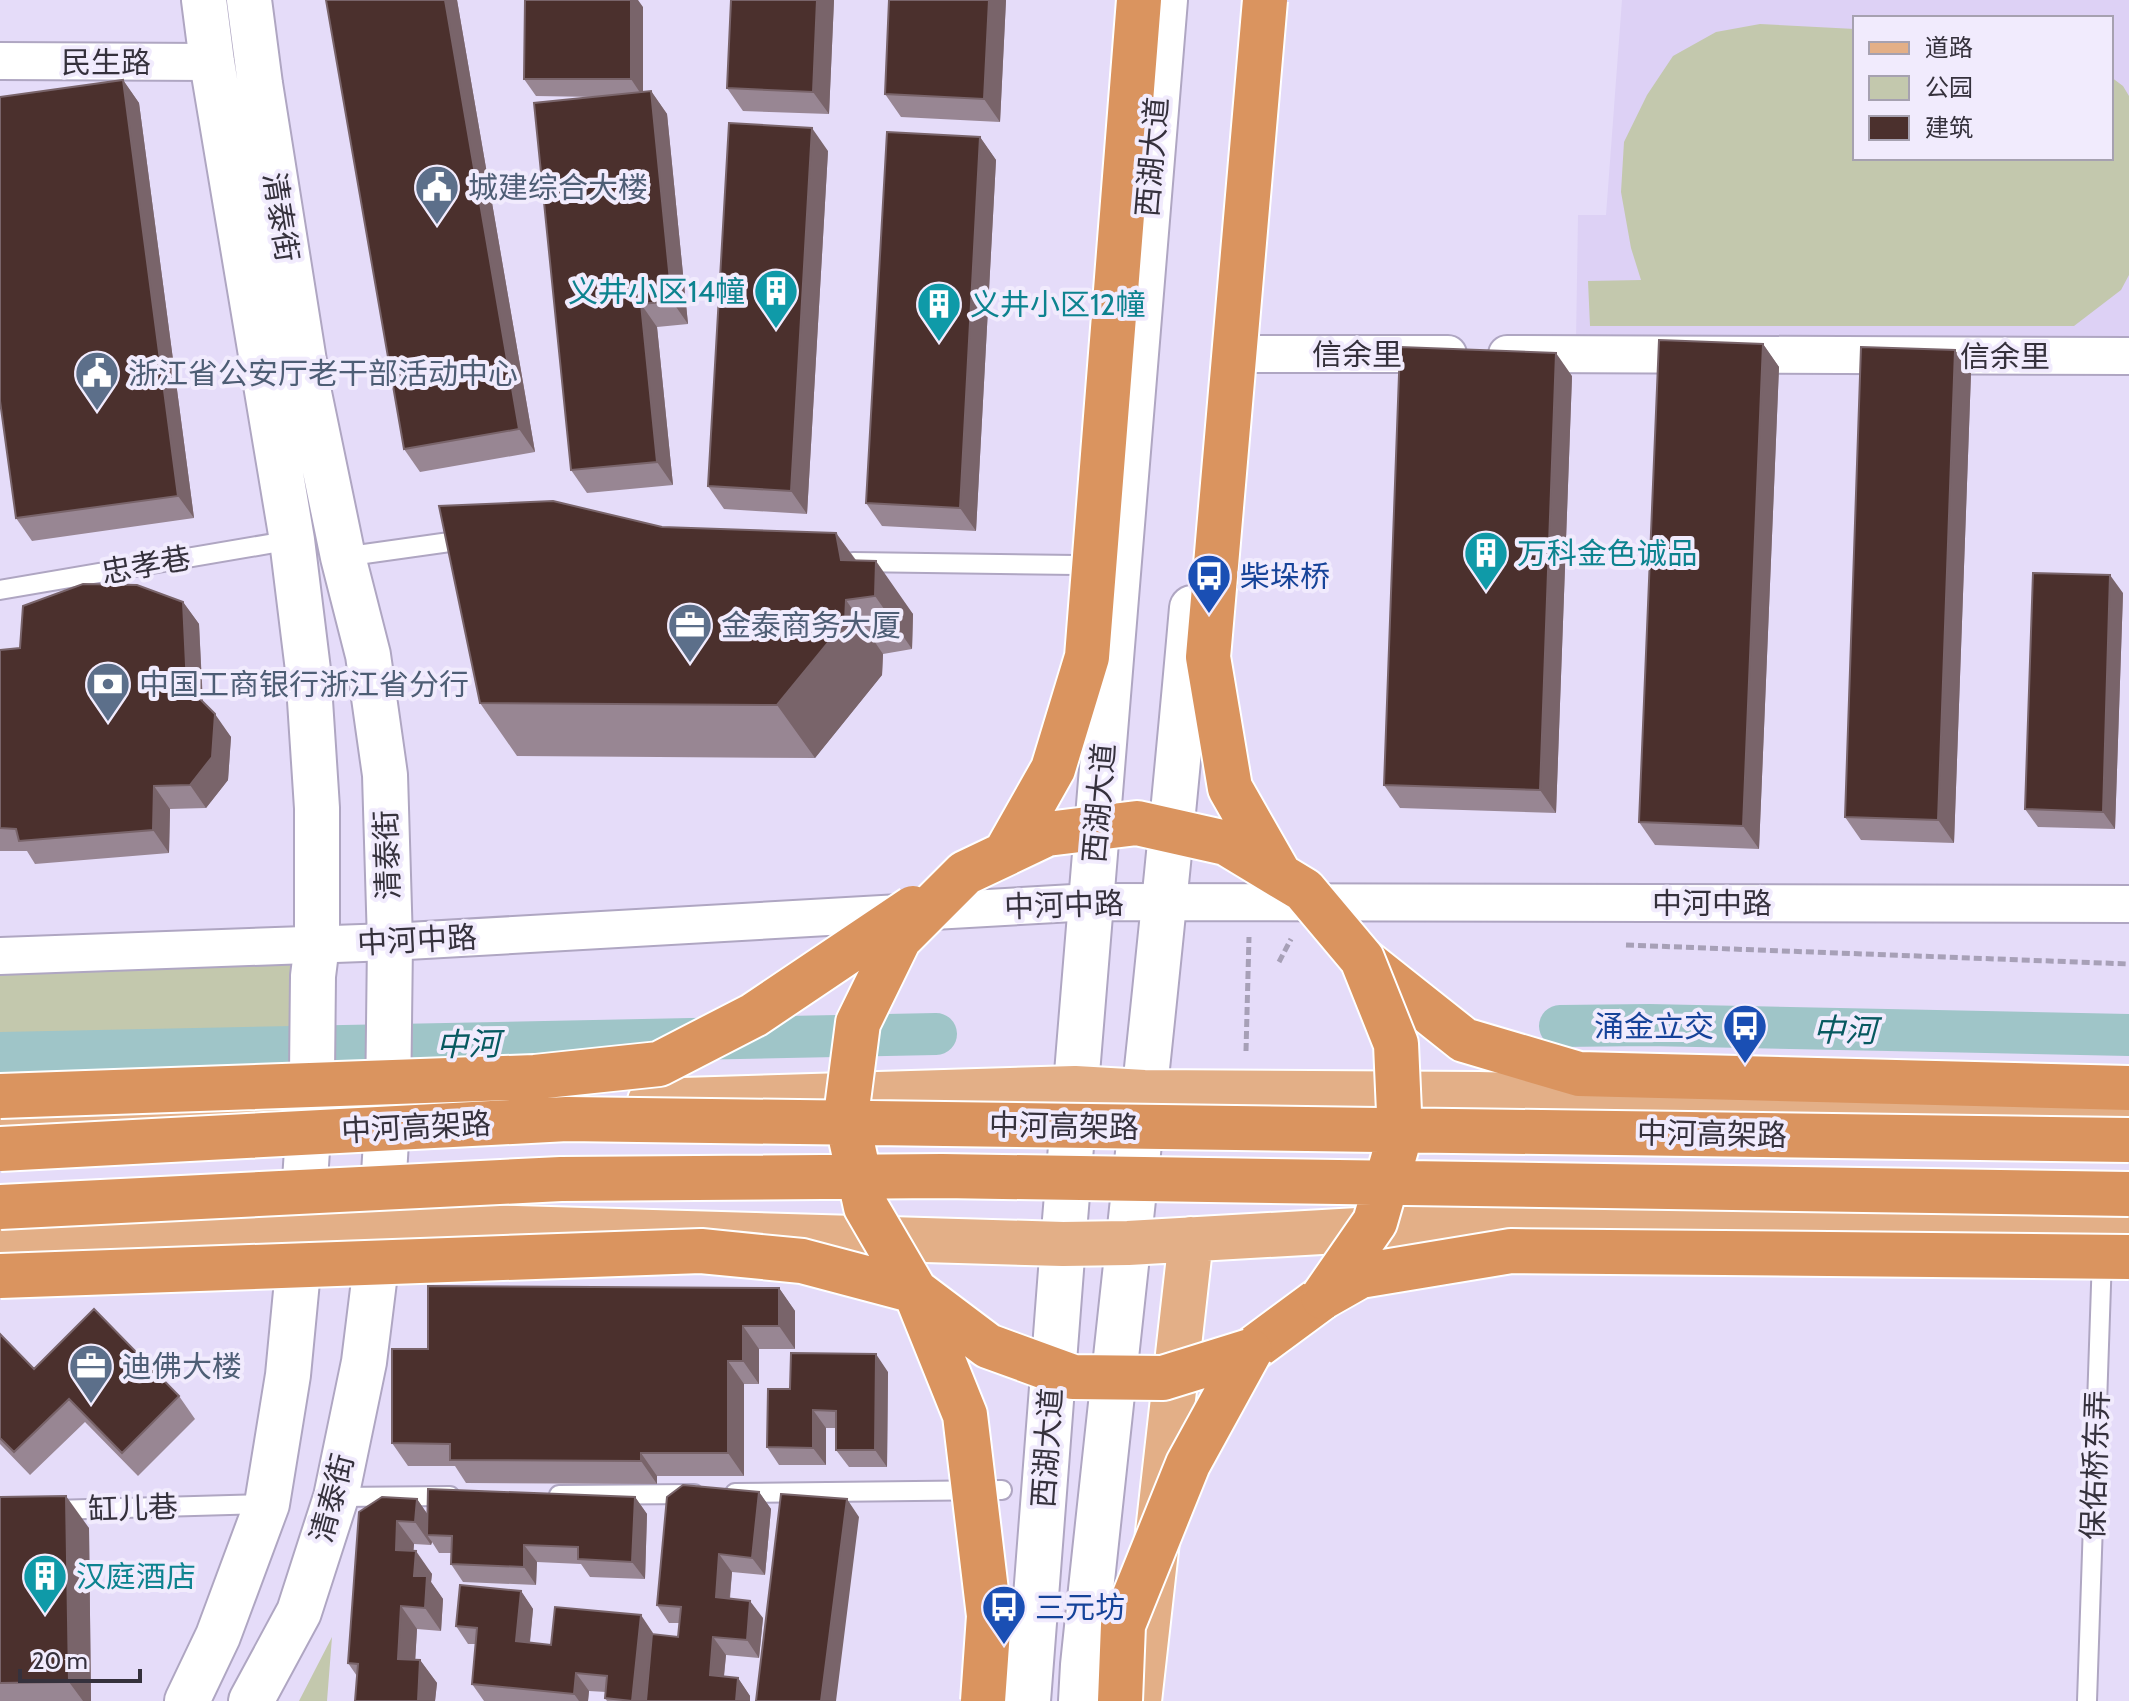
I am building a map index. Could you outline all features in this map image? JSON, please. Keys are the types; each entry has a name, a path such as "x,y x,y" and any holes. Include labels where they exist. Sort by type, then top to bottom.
{"highway":[{"path":"1005,854 1053,769 1087,657 1139,0"},
{"path":"1265,0 1208,657 1230,788 1280,876"},
{"path":"0,1096 535,1077 659,1064 754,1015 965,873 1047,834 1137,823 1226,843 1304,890 1362,959 1464,1040 1579,1074 2129,1088"},
{"path":"965,873 899,939 858,1023 846,1116 866,1207 915,1291 965,1415 989,1616 983,1701"},
{"path":"1323,1297 1375,1222 1400,1135 1396,1044 1362,959"},
{"name":"中河高架路","path":"0,1149 567,1119 2129,1140"},
{"name":"中河高架路","path":"0,1207 561,1179 927,1176 2129,1194"},
{"path":"0,1276 701,1251 802,1261 915,1291 988,1346 1073,1377 1163,1378 1250,1351 1323,1297 1360,1276 1511,1251 2120,1239"},
{"path":"1120,1701 1123,1625 1188,1464 1250,1351"}],"main road":[{"name":"清泰街","path":"187,1701 218,1636 267,1504 288,1375 311,1091 317,808 308,670 292,540 204,0"},
{"name":"清泰街","path":"249,0 309,393 343,557 368,655 385,775 389,962 388,1090 381,1224 364,1362 336,1497 299,1612 251,1701"},
{"name":"西湖大道","path":"1028,1701 1165,0"},
{"path":"1081,1701 1166,902 1246,0"},
{"path":"0,1124 311,1091 388,1090 1075,1088 1144,1092 1479,1094 2129,1111"},
{"path":"0,1233 381,1224 1063,1244 1462,1224 2120,1239"},
{"path":"1139,1701 1191,1239"}],"street":[{"name":"民生路","path":"0,61 212,62"},
{"name":"信余里","path":"1257,354 2129,356"},
{"name":"中河中路","path":"0,956 389,962 1091,902 2129,904"}],"lane":[{"path":"343,557 491,536"},
{"name":"忠孝巷","path":"0,590 292,540"},
{"path":"828,562 1076,565"},
{"name":"保佑桥东弄","path":"2087,1701 2120,1239"},
{"path":"542,1495 1002,1490"},
{"path":"336,1497 463,1496"},
{"name":"缸儿巷","path":"31,1511 267,1504"}],"path":[{"path":"1279,962 1293,936"},
{"path":"1625,945 2129,964"}],"shaded area":[{"path":"1622,0 2129,0 2129,344 1576,341 1578,215 1606,215"}],"green space":[{"path":"1760,24 1853,29 1853,160 2113,160 2113,78 2129,96 2129,275 2121,290 2074,326 1590,326 1588,281 1641,280 1631,248 1621,192 1624,142 1647,95 1673,56 1716,32"},
{"path":"317,944 304,1085 0,1083 0,954"},
{"path":"332,1637 327,1701 299,1701"}],"building":[{"name":"城建综合大楼","path":"326,0 445,0 519,429 404,449"},
{"path":"525,0 631,0 631,79 524,79"},
{"path":"731,0 817,0 813,92 727,88"},
{"path":"889,0 989,0 984,99 885,94"},
{"name":"浙江省公安厅老干部活动中心","path":"123,80 178,496 16,518 0,401 0,97"},
{"path":"651,91 672,301 641,304 657,462 571,470 534,103"},
{"name":"义井小区14幢","path":"729,123 812,128 791,491 708,486"},
{"name":"义井小区12幢","path":"887,132 980,137 960,508 866,503"},
{"path":"1659,340 1763,344 1743,826 1639,822"},
{"name":"万科金色诚品","path":"1400,347 1556,353 1540,790 1384,785"},
{"path":"1861,347 1955,350 1938,820 1845,817"},
{"name":"金泰商务大厦","path":"553,501 662,527 836,533 841,560 876,561 875,596 846,600 845,622 777,705 480,703 439,506"},
{"path":"2033,573 2110,575 2103,812 2025,809"},
{"name":"中国工商银行浙江省分行","path":"83,584 137,585 183,602 187,686 215,714 212,757 190,785 154,786 153,830 19,841 16,829 0,828 0,650 20,648 23,606"},
{"path":"428,1286 779,1288 779,1326 743,1326 743,1361 728,1361 728,1453 641,1453 641,1461 450,1460 450,1444 392,1443 392,1349 428,1349"},
{"name":"迪佛大楼","path":"94,1309 179,1396 122,1453 69,1399 14,1452 0,1438 0,1334 34,1369"},
{"path":"791,1353 876,1354 875,1450 836,1450 836,1411 813,1410 813,1448 767,1447 768,1389 790,1389"},
{"path":"683,1485 759,1492 752,1558 719,1554 716,1597 750,1601 747,1640 713,1637 710,1675 738,1678 736,1701 646,1701 652,1634 678,1637 681,1607 657,1605 667,1497"},
{"path":"428,1489 635,1497 632,1562 578,1559 578,1547 524,1545 524,1567 451,1564 452,1536 427,1535"},
{"path":"781,1494 847,1499 821,1701 756,1701"},
{"name":"汉庭酒店","path":"66,1496 69,1682 0,1683 0,1497"},
{"path":"382,1497 417,1499 415,1522 397,1521 396,1550 416,1551 414,1576 427,1576 425,1608 401,1606 398,1659 420,1660 418,1701 355,1701 358,1664 348,1663 359,1512"},
{"path":"460,1585 521,1591 516,1641 551,1645 555,1607 641,1615 632,1701 605,1698 607,1676 576,1673 574,1694 472,1684 477,1628 456,1626"}],"waterway":[{"name":"中河","path":"1560,1026 1649,1025 2129,1035"},
{"name":"中河","path":"0,1053 936,1034"}],"place":[{"name":"城建综合大楼","path":"437,226"},
{"name":"义井小区14幢","path":"776,330"},
{"name":"义井小区12幢","path":"939,343"},
{"name":"浙江省公安厅老干部活动中心","path":"97,412"},
{"name":"万科金色诚品","path":"1486,592"},
{"name":"柴垛桥","path":"1209,615"},
{"name":"金泰商务大厦","path":"690,664"},
{"name":"中国工商银行浙江省分行","path":"108,723"},
{"name":"涌金立交","path":"1745,1065"},
{"name":"迪佛大楼","path":"91,1405"},
{"name":"汉庭酒店","path":"45,1615"},
{"name":"三元坊","path":"1004,1646"}]}
